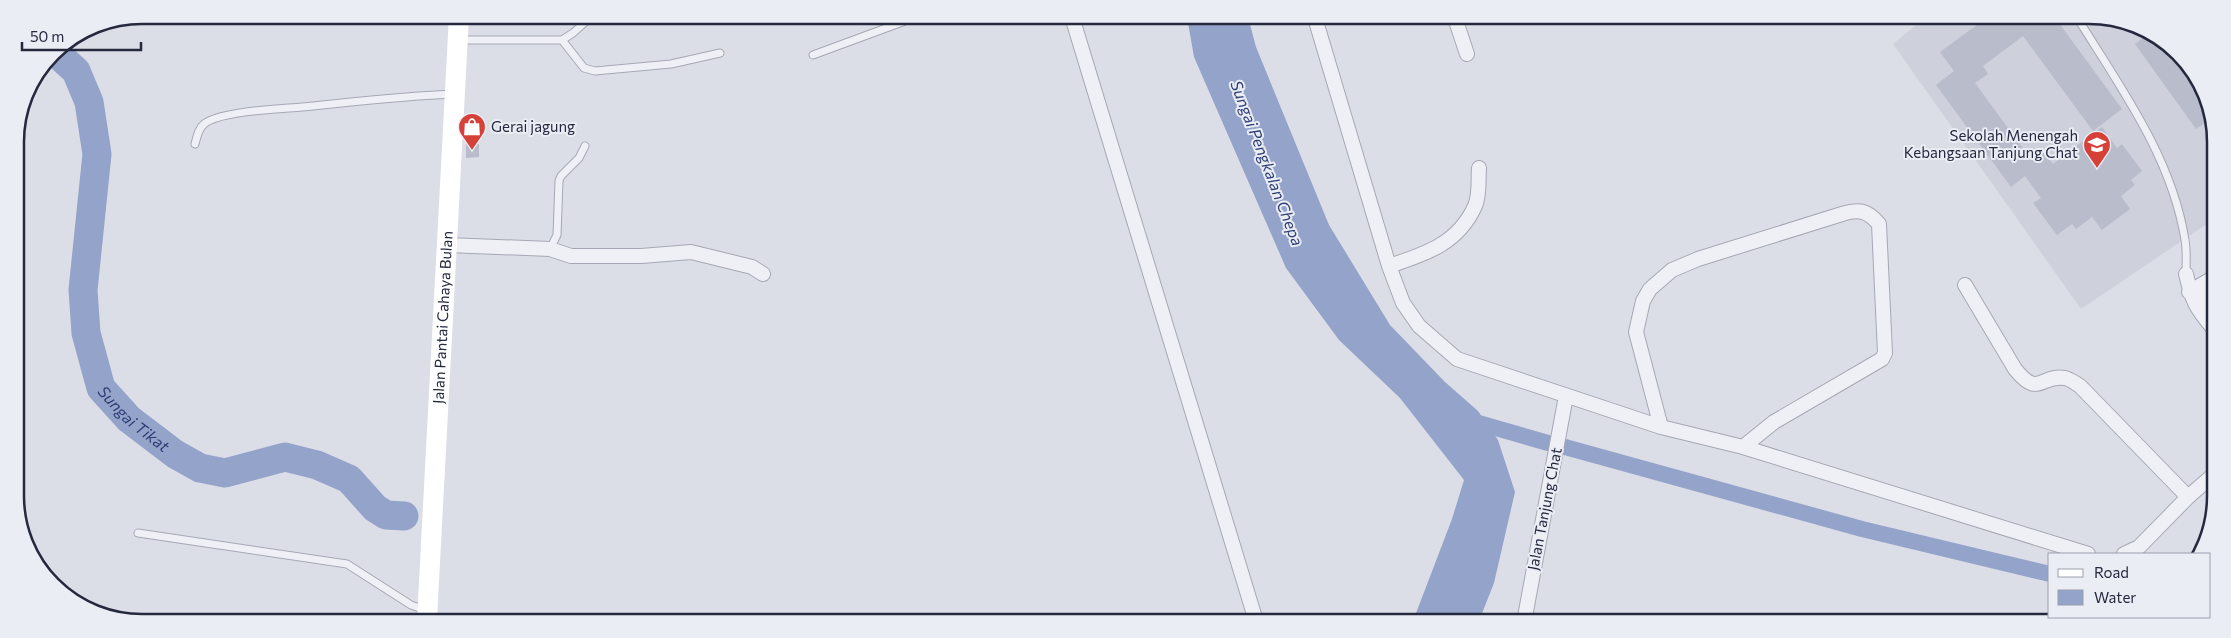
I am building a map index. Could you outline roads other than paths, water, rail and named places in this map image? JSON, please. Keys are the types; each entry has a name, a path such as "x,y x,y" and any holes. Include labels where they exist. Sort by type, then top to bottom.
{"main road":[{"name":"Jalan Pantai Cahaya Bulan","path":"427,614 459,24"}],"street":[{"path":"1074,24 1254,614"},
{"path":"1317,24 1390,266 1403,303 1419,326 1457,359 1662,427 1743,447 2085,553"},
{"path":"1457,24 1467,54"},
{"path":"1390,266 1437,249 1450,240 1476,206 1479,168"},
{"path":"1662,427 1636,332 1643,301 1650,289 1672,270 1698,259 1842,214 1864,211 1871,215 1879,224 1885,353 1882,359 1774,422 1743,447"},
{"path":"447,245 550,249 571,256 641,256 691,252 752,267 763,274"},
{"path":"2189,285 2207,280"},
{"path":"2189,285 2207,302"},
{"path":"2189,285 2201,313 2207,320"},
{"path":"1965,286 2022,378 2032,384 2040,385 2052,378 2066,378 2080,386 2188,497"},
{"name":"Jalan Tanjung Chat","path":"1525,614 1566,396"},
{"path":"2126,553 2140,547 2188,497 2207,480"}],"lane":[{"path":"458,40 562,40 574,33 584,24"},
{"path":"813,55 897,24"},
{"path":"2081,24 2135,109 2168,177 2179,209 2186,242 2189,285"},
{"path":"562,40 584,68 595,71 671,64 720,53"},
{"path":"195,144 199,130 204,124 215,118 266,110 418,95 455,94"},
{"path":"550,249 556,235 559,181 561,176 579,158 585,146"},
{"path":"138,533 347,564 427,614"}],"water":[{"name":"Sungai Pengkalan Chepa","path":"1188,24 1250,24 1256,47 1329,225 1390,325 1445,382 1478,411 1498,440 1515,492 1494,583 1482,614 1416,614 1452,519 1464,480 1400,398 1339,340 1286,268 1194,57"}],"waterway":[{"name":"Sungai Tikat","path":"60,56 76,71 89,102 97,154 83,290 86,333 101,388 129,419 175,454 200,468 225,473 285,457 317,465 349,479 375,508 386,515 404,516"},
{"path":"1468,420 1548,443"},
{"path":"1565,447 1862,529 2048,574"}],"place":[{"name":"Gerai jagung","path":"472,151"},
{"name":"Sekolah Menengah Kebangsaan Tanjung Chat","path":"2097,169"}]}
